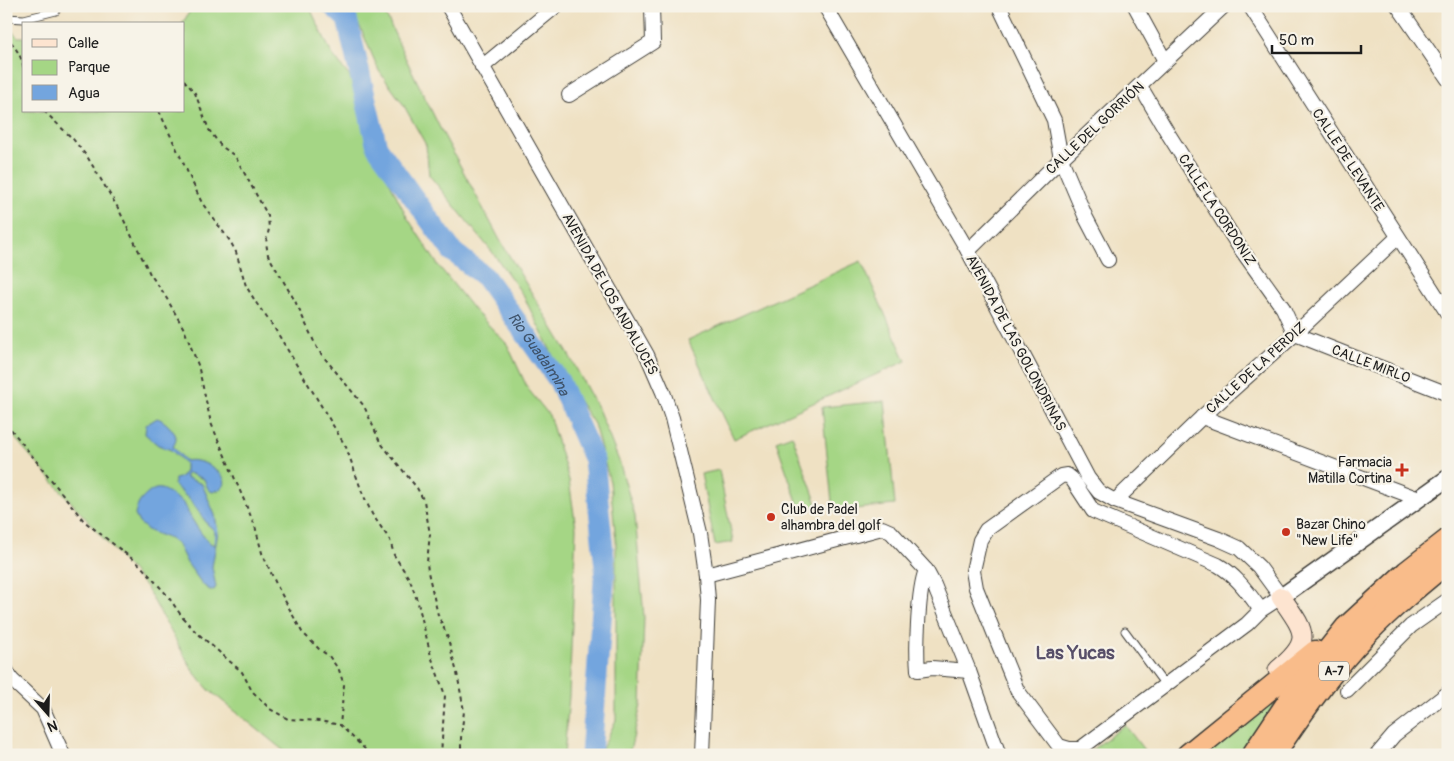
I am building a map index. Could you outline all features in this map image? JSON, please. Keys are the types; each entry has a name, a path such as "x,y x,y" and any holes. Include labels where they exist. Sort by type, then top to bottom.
{"highway":[{"name":"A-7","path":"1253,755 1295,692 1346,628 1407,572 1448,540"},
{"name":"A-7","path":"1273,755 1306,705 1367,633 1406,596 1448,561"},
{"path":"1406,596 1448,574"},
{"path":"1188,755 1346,628"}],"main road":[{"path":"1174,755 1294,656 1300,647 1302,636 1300,626 1281,597"}],"street":[{"name":"AVENIDA DE LOS ANDALUCES","path":"448,6 647,355 664,392 700,533 706,576 708,600 702,755"},
{"path":"482,67 556,6"},
{"path":"569,94 653,42 652,6"},
{"name":"AVENIDA DE LAS GOLONDRINAS","path":"825,6 968,251 1088,478 1099,492 1115,501 1220,539 1239,548 1259,567 1281,597"},
{"path":"998,6 1054,120 1061,159 1086,218 1108,260"},
{"path":"1135,6 1165,61"},
{"name":"CALLE DEL GORRIÓN","path":"968,251 1061,159 1224,6"},
{"name":"CALLE DE LEVANTE","path":"1250,6 1448,314"},
{"path":"1398,6 1448,79"},
{"name":"CALLE LA CORDONIZ","path":"1140,86 1168,135 1238,245 1283,308 1295,334"},
{"name":"CALLE DE LA PERDIZ","path":"1115,501 1202,417 1295,334 1398,237"},
{"name":"CALLE MIRLO","path":"1295,334 1448,394"},
{"path":"1202,417 1419,499"},
{"path":"1261,610 1240,582 1224,568 1093,511 1072,479 1067,475 1061,476 986,530 980,540 973,571 976,588 1018,690 1060,746 1069,749 1080,749 1247,624 1261,610 1448,478"},
{"path":"706,576 882,528 891,532 926,570 934,586 969,670 999,755"},
{"path":"926,570 921,586 918,670 932,668 969,670"},
{"path":"1347,690 1411,626 1448,600"},
{"path":"6,670 11,678 43,709 63,755"},
{"path":"1377,755 1394,735 1448,693"}],"lane":[{"path":"6,18 24,19 56,11"},
{"path":"1125,631 1165,685"}],"path":[{"path":"6,36 15,46 22,65"},
{"path":"185,81 195,93 209,130 221,146 235,156 268,216 266,242 268,255 295,301 318,350 364,406 380,442 417,488 424,501 430,534 427,562 428,572 438,615 447,635 457,673 464,711 461,755"},
{"path":"45,112 73,139 88,158 118,208 136,249 150,274 163,292 184,329 198,365 211,423 255,526 262,553 276,586 302,632 318,649 329,656 339,670 344,685 340,725"},
{"path":"159,112 202,204 230,241 240,262 250,292 275,328 346,447 372,514 390,540 394,555 410,580 418,603 431,656 445,695 441,755"},
{"path":"6,423 84,520 140,565 167,595 182,618 242,672 252,691 270,709 288,720 320,721 340,725 371,755"}],"green space":[{"path":"193,6 309,6 332,54 350,77 363,122 380,163 407,217 438,265 474,310 507,344 528,389 549,415 569,480 576,528 569,696 564,755 289,755 209,690 193,671 146,587 6,428 6,26 18,37 22,37 22,112 185,112 185,22 183,22"},
{"path":"348,6 382,6 440,128 501,242 569,355 599,411 619,461 635,516 644,617 641,705 629,755 599,755 616,720 616,541 610,482 594,424 565,380 523,295 493,253 429,175 426,145 403,104 379,71 361,29"},
{"path":"861,261 906,361 734,439 688,340"},
{"path":"885,401 895,505 833,511 822,407"},
{"path":"792,435 818,507 801,513 776,441"},
{"path":"719,470 733,542 715,545 701,474"},
{"path":"1288,683 1241,755 1194,755"},
{"path":"1125,725 1144,750 1139,755 1085,755"}],"water":[{"path":"157,418 166,423 172,430 176,436 173,447 186,461 203,463 212,467 224,478 225,484 212,492 208,489 204,479 188,473 185,477 202,484 215,515 218,532 212,567 216,587 214,590 210,590 203,585 187,563 178,545 170,539 149,531 139,523 135,515 141,500 147,494 154,489 165,490 185,505 201,533 214,545 215,533 213,529 191,501 174,485 175,479 181,477 185,471 185,463 171,450 158,445 145,434 146,425"}],"waterway":[{"name":"Rio Guadalmina","path":"333,6 347,19 377,147 452,251 485,277 559,381 594,460 605,568 591,755"}],"place":[{"name":"Farmacia Matilla Cortina","path":"1402,470"},
{"name":"Club de Padel alhambra del golf","path":"771,517"},
{"name":"Bazar Chino \"New Life\"","path":"1286,532"}],"district":[{"name":"Las Yucas","path":"1075,653"}]}
